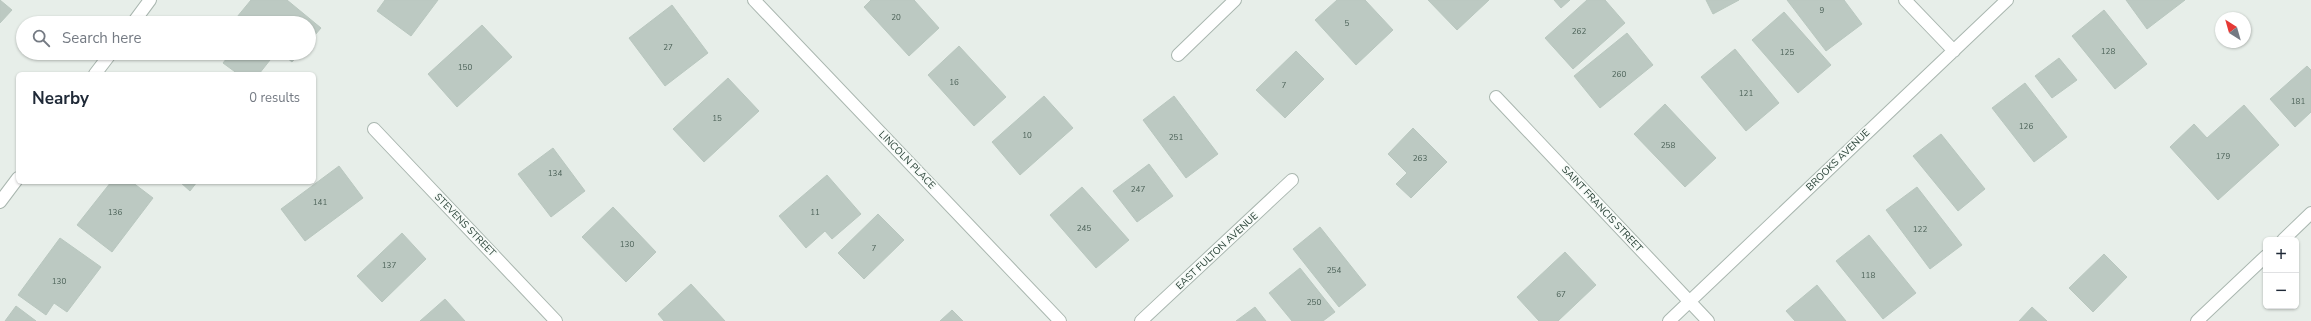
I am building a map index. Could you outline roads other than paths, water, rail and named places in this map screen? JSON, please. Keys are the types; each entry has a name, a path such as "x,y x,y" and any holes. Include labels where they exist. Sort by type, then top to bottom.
{"street":[{"path":"138,16 150,0"},
{"name":"LINCOLN PLACE","path":"754,0 1060,321"},
{"path":"1178,54 1235,0"},
{"path":"1905,0 1954,51"},
{"name":"BROOKS AVENUE","path":"1669,321 2007,0"},
{"path":"97,72 106,60"},
{"name":"SAINT FRANCIS STREET","path":"1496,97 1708,321"},
{"name":"STEVENS STREET","path":"374,129 556,321"},
{"name":"EAST FULTON AVENUE","path":"1141,321 1292,180"},
{"path":"0,202 16,181"},
{"path":"2286,237 2311,213"},
{"path":"2197,321 2263,259"}]}
